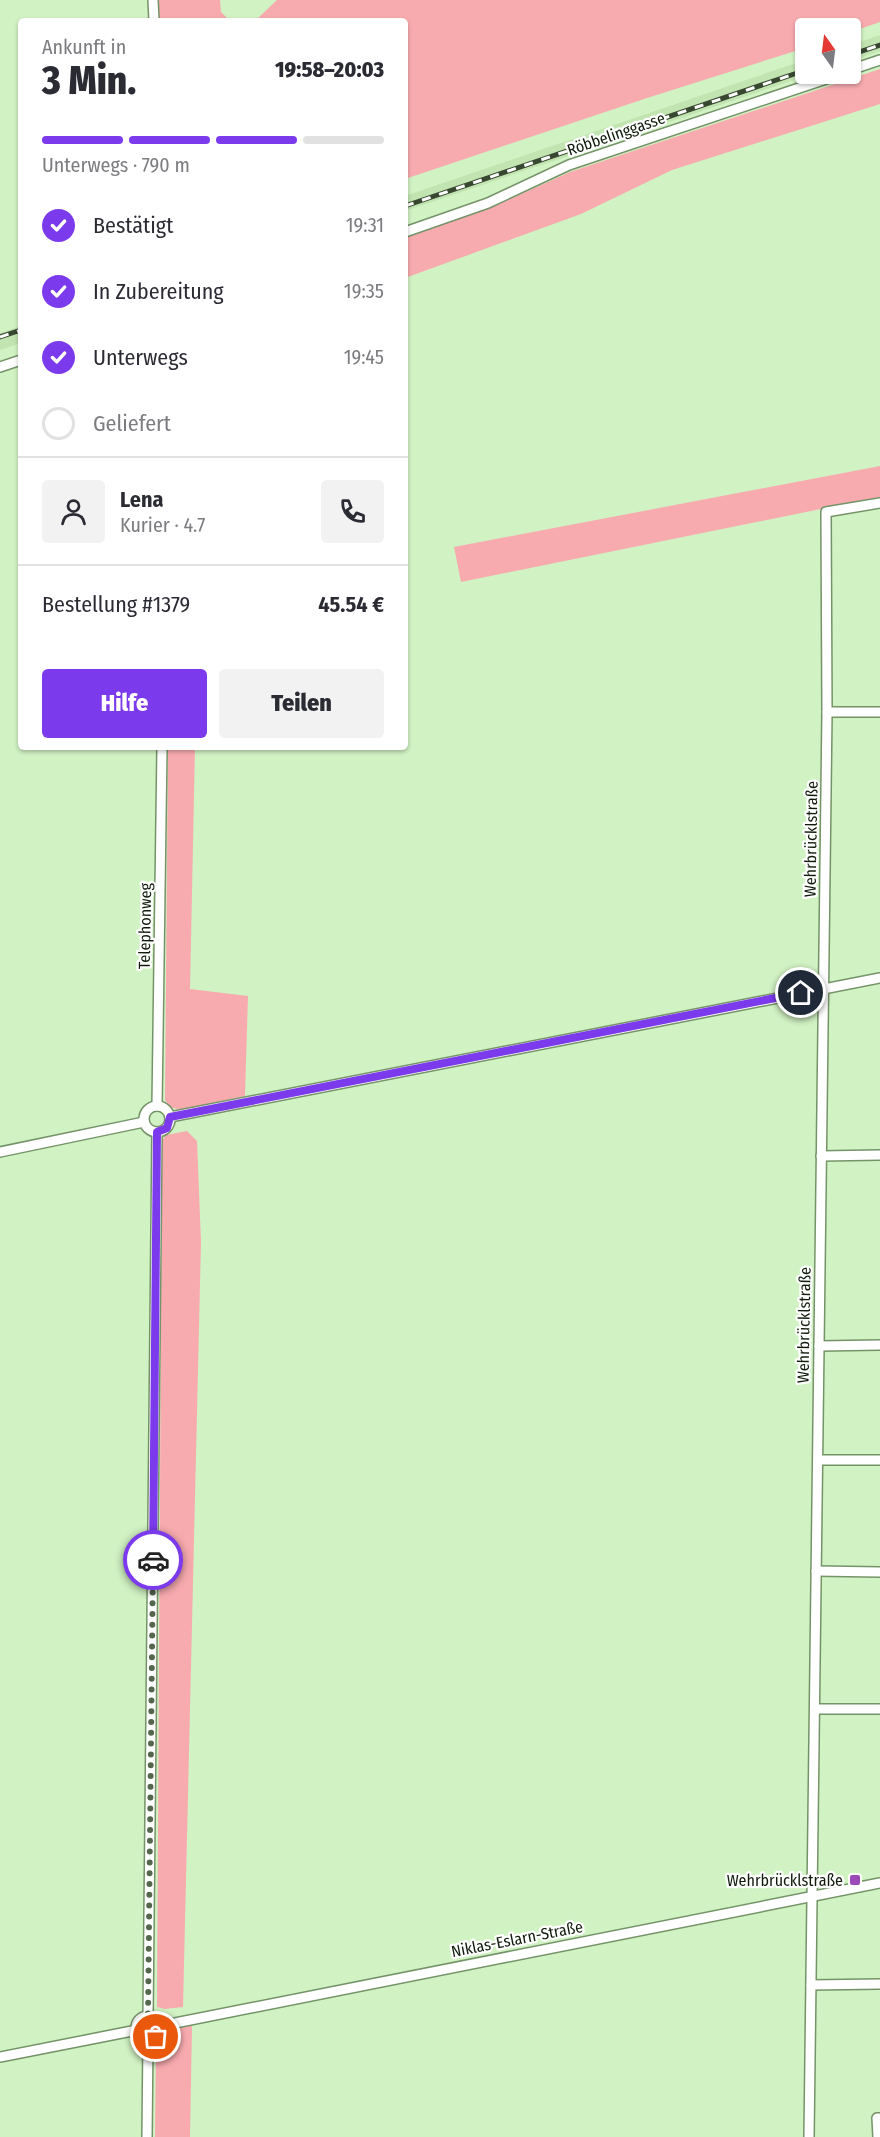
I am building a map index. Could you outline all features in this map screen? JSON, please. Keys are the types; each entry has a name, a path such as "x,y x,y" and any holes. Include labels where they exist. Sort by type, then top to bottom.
{"street":[{"path":"153,0 154,18"},
{"path":"861,66 880,60"},
{"name":"Röbbelinggasse","path":"408,231 488,203 569,165 811,84"},
{"path":"0,367 18,361"},
{"name":"Wehrbrücklstraße","path":"809,2137 827,711 826,512 880,503"},
{"path":"827,711 880,712"},
{"name":"Telephonweg","path":"157,1106 162,750"},
{"path":"170,1117 880,978"},
{"path":"152,1106 163,1107 170,1117 167,1128 157,1132 148,1130 144,1122 145,1112 152,1106"},
{"path":"0,1152 144,1122"},
{"path":"148,2017 157,1132"},
{"path":"821,1156 880,1155"},
{"path":"819,1346 880,1345"},
{"path":"818,1460 880,1460"},
{"path":"816,1571 880,1572"},
{"path":"814,1709 880,1709"},
{"name":"Niklas-Eslarn-Straße","path":"160,2026 880,1883"},
{"path":"811,1985 880,1984"},
{"path":"148,2017 156,2019 160,2026 159,2034 148,2040 140,2037 137,2030 141,2020 148,2017"},
{"path":"0,2057 137,2030"},
{"path":"147,2137 148,2040"},
{"path":"878,2137 877,2118 880,2118"}],"shaded area":[{"path":"157,0 220,0 221,12 227,18 159,18"},
{"path":"277,0 880,0 880,22 861,29 861,18 795,18 795,51 408,178 408,18 258,18"},
{"path":"880,35 880,51 861,58 861,42"},
{"path":"795,63 795,80 408,210 408,195"},
{"path":"880,69 880,104 672,170 581,214 408,277 408,237 488,209 570,172 835,84 861,84 861,75"},
{"path":"18,327 18,344 0,350 0,333"},
{"path":"880,466 880,497 461,582 454,547"},
{"path":"168,750 195,750 190,989 248,996 245,1096 183,1109 172,1108 165,1100"},
{"path":"187,1131 197,1141 201,1242 183,2007 165,2009 157,2007 162,1141 166,1135"},
{"path":"192,2025 190,2137 155,2137 156,2046 163,2037 171,2032"}],"railway":[{"path":"861,51 880,45"},
{"path":"408,205 795,74"},
{"path":"0,337 18,331"}],"way so far":[{"path":"153,1560 148,2017 156,2019 160,2026 156,2037"}],"place":[{"name":"Wehrbrücklstraße","path":"855,1880"}],"route":[{"path":"153,1560 157,1132 167,1128 170,1117 801,993"}]}
